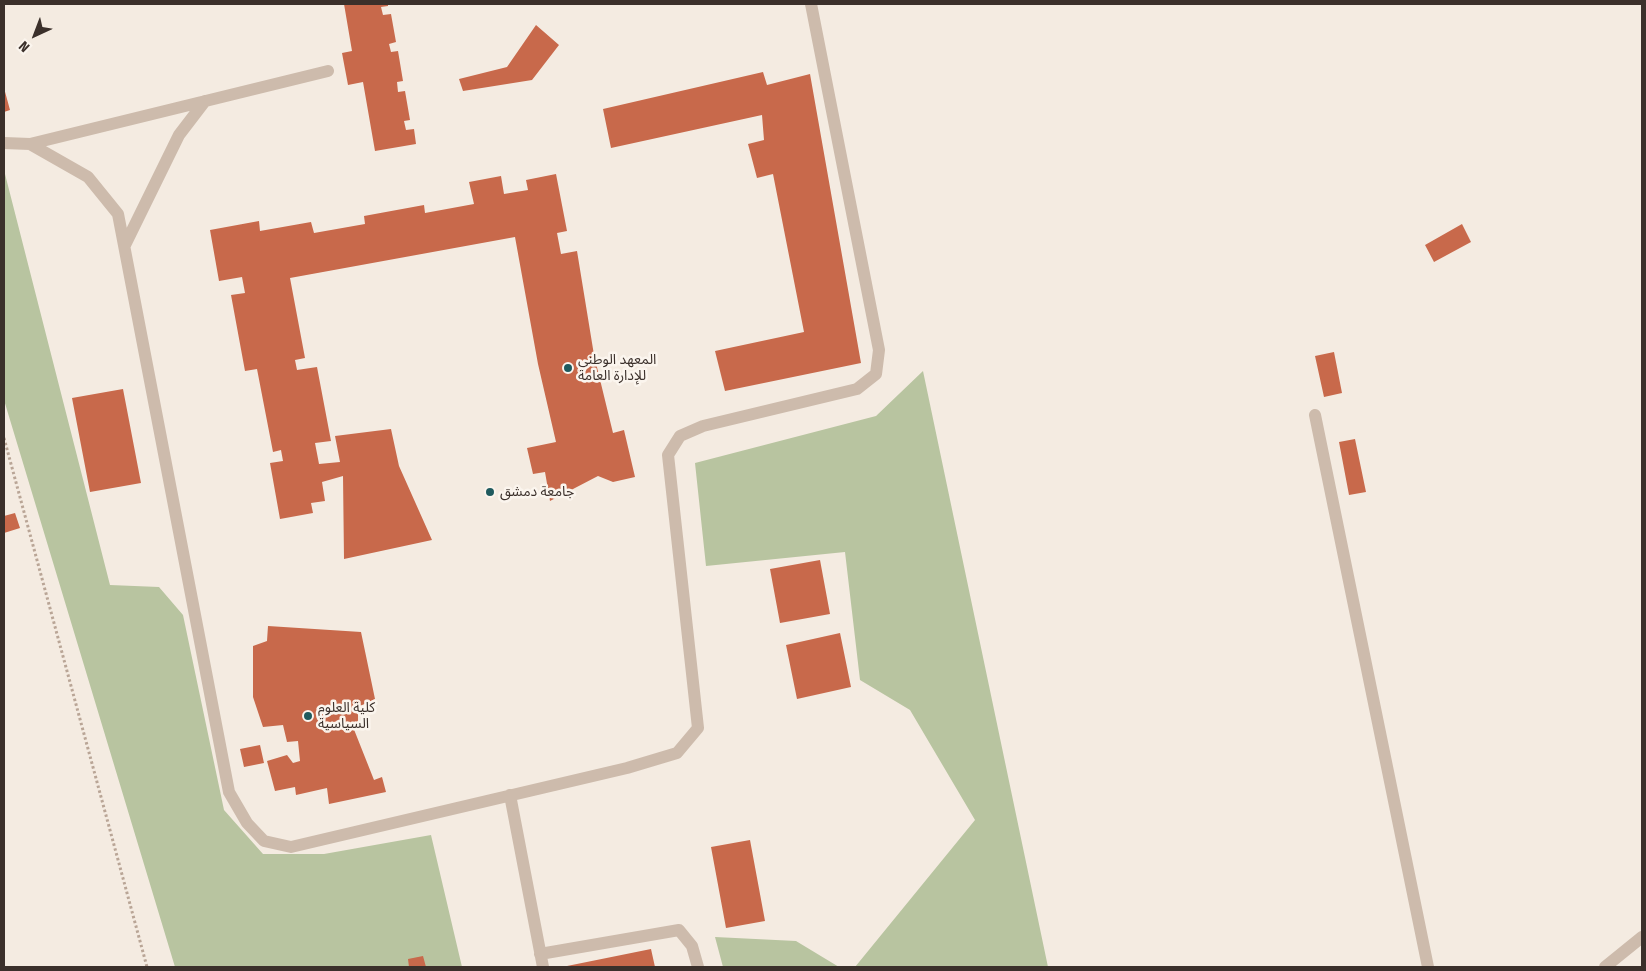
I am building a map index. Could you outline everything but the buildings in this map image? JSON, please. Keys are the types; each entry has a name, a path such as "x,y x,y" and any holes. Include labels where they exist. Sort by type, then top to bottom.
{"street":[{"path":"30,144 88,177 118,214 229,792 248,823 264,841 291,847 627,768 677,753 698,728 668,456 680,436 703,426 857,389 876,374 879,350 811,4"},
{"path":"4,143 30,144 328,71"},
{"path":"124,245 179,135 205,101"},
{"path":"1315,415 1428,967"},
{"path":"510,795 543,967"},
{"path":"540,954 679,930 692,946 698,967"},
{"path":"1604,967 1642,937"}],"path":[{"path":"4,438 147,967"}],"green space":[{"path":"5,174 110,585 159,587 183,615 224,810 263,854 324,854 431,835 462,967 175,967 4,400"},
{"path":"923,371 1048,967 855,967 975,820 910,710 860,680 845,552 706,566 695,463 876,416"},
{"path":"715,937 796,941 839,967 723,967"}],"place":[{"name":"المعهد الوطني للإدارة العامة","path":"568,368"},
{"name":"جامعة دمشق","path":"490,492"},
{"name":"كلية العلوم السياسية","path":"308,716"}]}
